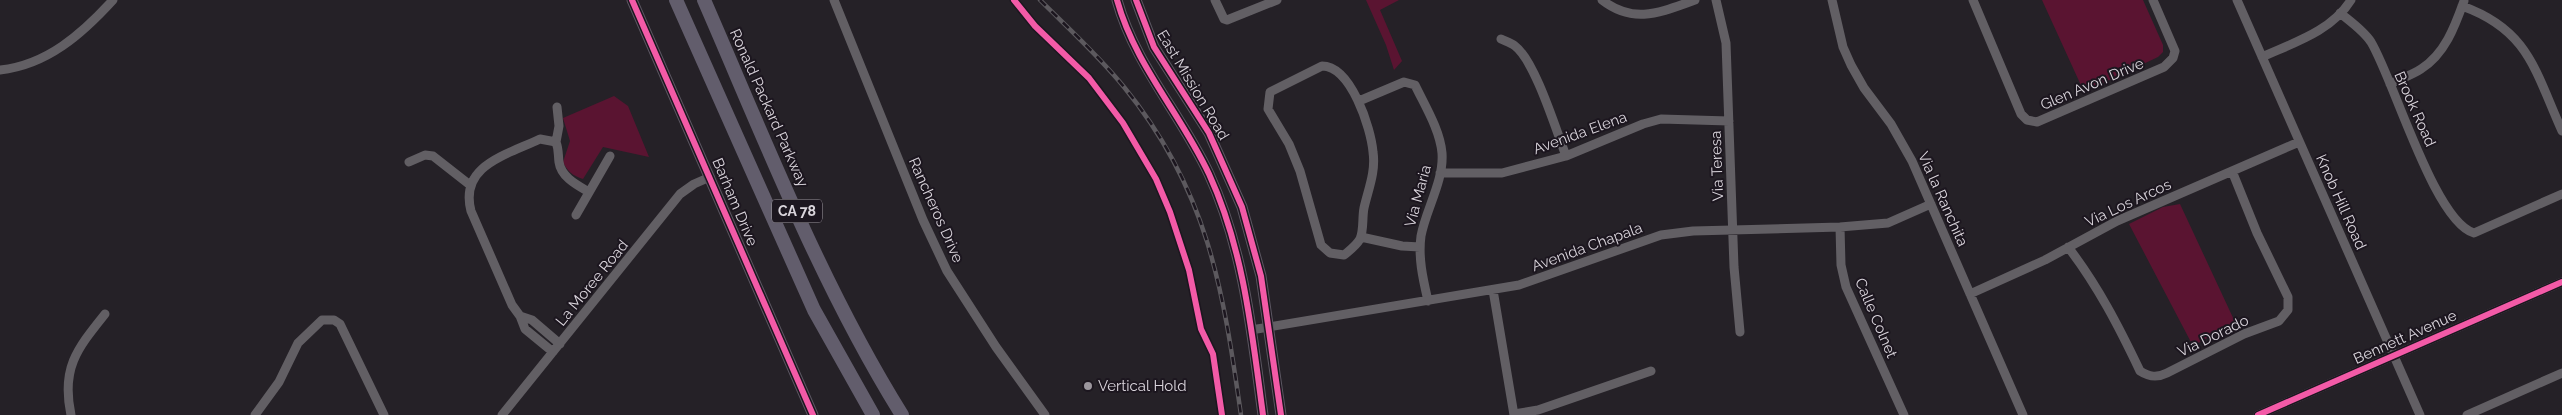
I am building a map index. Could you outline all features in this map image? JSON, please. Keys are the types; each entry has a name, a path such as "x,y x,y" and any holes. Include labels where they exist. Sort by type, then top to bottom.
{"highway":[{"name":"CA 78","path":"676,0 814,310 873,415"},
{"name":"Ronald Packard Parkway","path":"704,0 832,291 859,342 902,415"}],"main road":[{"name":"Barham Drive","path":"632,0 813,415"},
{"name":"East Mission Road","path":"1117,0 1131,42 1195,146 1222,204 1236,252 1251,330 1263,415"},
{"name":"East Mission Road","path":"1136,0 1154,47 1209,133 1227,169 1254,246 1261,276 1281,415"}],"street":[{"path":"0,70 20,68 58,50 93,22 113,0"},
{"name":"Rancheros Drive","path":"834,0 922,220 947,271 996,346 1045,415"},
{"path":"1215,0 1224,19 1227,20 1276,0"},
{"path":"1602,0 1612,8 1630,14 1653,14 1695,0"},
{"name":"Via Teresa","path":"1716,0 1726,43 1732,229 1740,332"},
{"name":"Via la Ranchita","path":"1832,0 1843,47 1850,65 1864,88 1891,124 1912,160 2023,415"},
{"name":"Glen Avon Drive","path":"1973,0 2021,114 2028,120 2037,122 2164,67 2173,58 2175,51 2153,0"},
{"name":"Knob Hill Road","path":"2237,0 2420,415"},
{"path":"2262,57 2313,34 2340,13 2351,0"},
{"path":"2390,84 2421,69 2434,58 2449,38 2464,3 2487,15 2512,33 2523,47 2562,131"},
{"name":"Brook Road","path":"2340,13 2371,42 2424,161 2456,222 2466,230 2474,232 2562,194"},
{"path":"1501,39 1515,46 1524,56 1546,101 1566,156"},
{"path":"1322,66 1336,69 1341,73 1359,101 1374,152 1372,182 1364,208 1361,237 1354,248 1344,255 1330,253 1321,245 1300,171 1288,144 1268,109 1270,92 1322,66"},
{"name":"Via Maria","path":"1359,101 1404,82 1415,85 1439,138 1442,154 1440,173 1421,235 1419,259 1428,300"},
{"path":"558,108 559,126 556,142 559,163 564,173 573,183 589,192"},
{"name":"Avenida Elena","path":"1440,173 1502,173 1566,156 1643,124 1661,120 1729,121"},
{"path":"553,352 525,329 520,316 512,305 471,211 468,198 470,185 475,174 486,165 540,139 556,142"},
{"name":"Via Los Arcos","path":"1970,294 2117,221 2300,142"},
{"path":"409,162 425,156 434,156 470,185"},
{"path":"576,215 610,156"},
{"name":"Via Dorado","path":"2068,247 2089,274 2112,312 2140,371 2147,375 2159,377 2167,374 2244,334 2279,321 2288,310 2288,297 2257,233 2232,171"},
{"name":"La Moree Road","path":"502,415 680,194 694,184 710,177"},
{"name":"Avenida Chapala","path":"1251,330 1519,285 1553,275 1661,236 1693,231 1840,227 1888,223 1931,204"},
{"name":"Calle Colnet","path":"1840,227 1841,265 1846,287 1904,415"},
{"path":"1361,237 1402,246 1420,247"},
{"name":"Bennett Avenue","path":"2258,415 2562,282"},
{"path":"1493,290 1514,414 1538,410 1651,371"},
{"path":"71,415 67,396 68,371 88,336 106,314"},
{"path":"520,316 532,320 560,344"},
{"path":"255,415 280,382 298,343 322,320 334,320 340,324 384,415"},
{"path":"2467,415 2562,373"}],"shaded area":[{"path":"1366,0 1399,0 1380,10 1402,61 1394,70 1386,45"},
{"path":"2042,0 2143,0 2163,45 2163,52 2158,57 2084,92"},
{"path":"614,96 628,106 649,157 603,147 583,179 568,171 563,162 570,141 563,118"},
{"path":"2180,204 2235,322 2193,346 2129,224 2163,207"}],"railway":[{"path":"1040,0 1094,53 1124,87 1152,125 1175,164 1193,203 1207,242 1218,283 1227,325 1241,415"}],"cycle path":[{"path":"632,0 813,415"},
{"path":"1014,0 1035,26 1089,78 1123,123 1156,179 1170,212 1189,270 1201,329 1213,354 1222,415"},
{"path":"1117,0 1135,46 1198,152 1221,203 1231,232 1245,292 1263,415"},
{"path":"1136,0 1154,47 1209,133 1242,207 1261,276 1281,415"},
{"path":"2258,415 2562,282"}],"place":[{"name":"Vertical Hold","path":"1088,386"}]}
